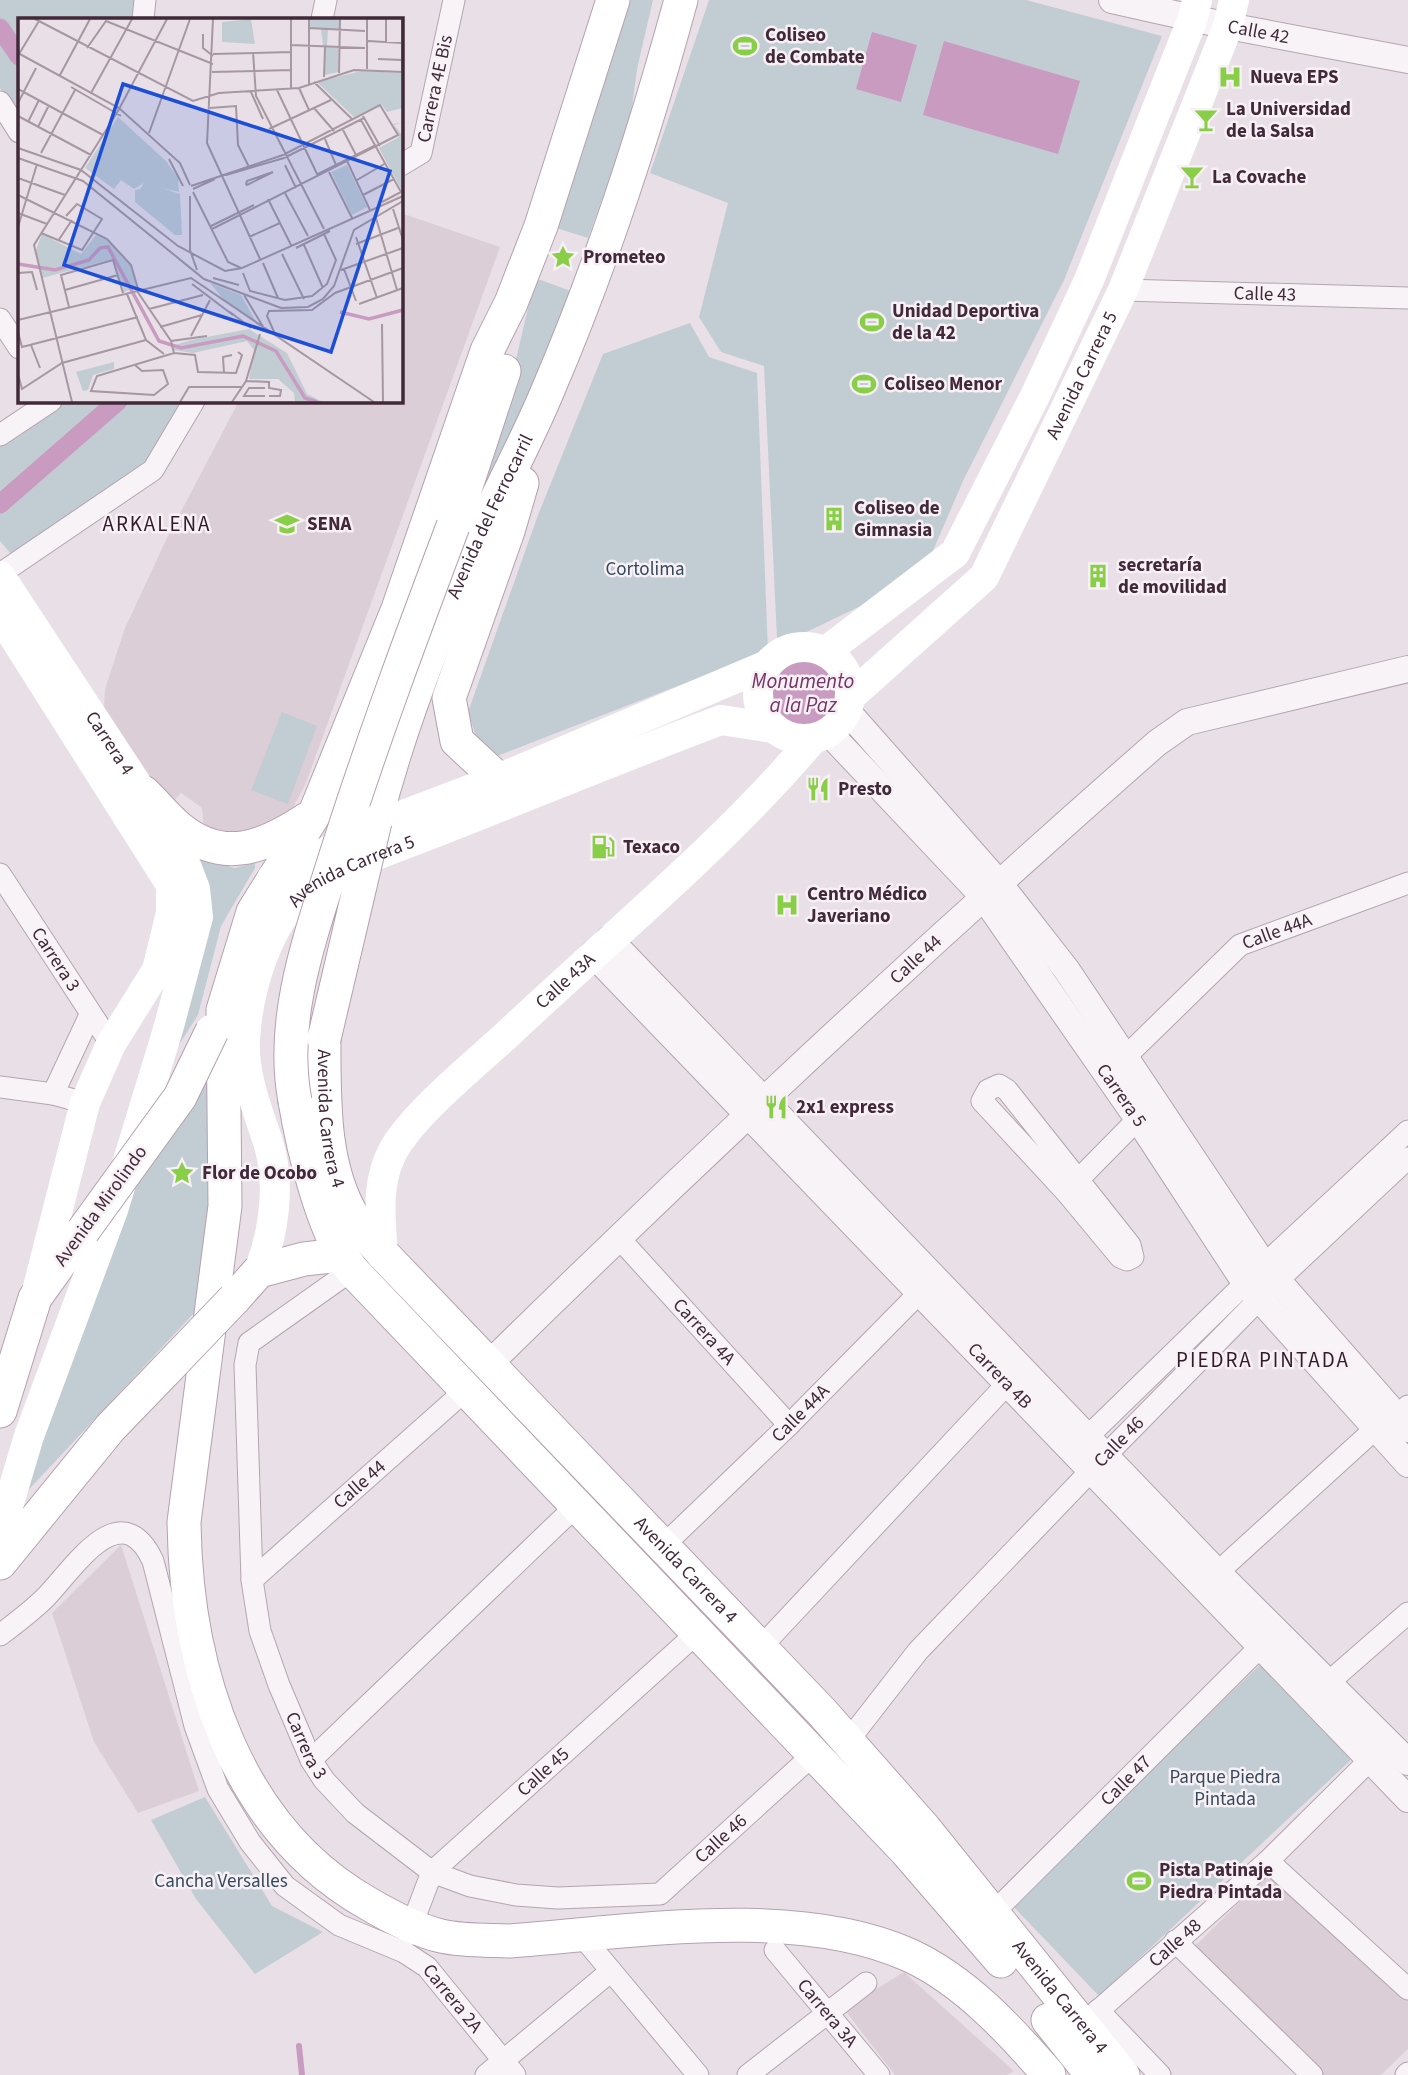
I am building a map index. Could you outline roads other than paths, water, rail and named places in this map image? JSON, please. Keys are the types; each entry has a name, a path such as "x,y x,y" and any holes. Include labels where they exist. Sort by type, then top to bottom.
{"main road":[{"path":"613,0 583,103 511,303 487,351 398,609 315,813 253,912 218,1021 225,1206 184,1522 184,1559 194,1620 226,1745 261,1807 303,1857 407,1939 440,1936 471,1940 582,1936 758,1925 815,1928 865,1940 908,1955 956,1984 1028,2050 1049,2075"},
{"name":"Avenida del Ferrocarril","path":"295,1101 289,1069 290,1035 299,981 371,746 465,533 533,423 603,248 653,100 681,0"},
{"name":"Avenida Carrera 5","path":"824,652 955,554 1035,396 1089,280 1195,9"},
{"name":"Avenida Carrera 5","path":"835,720 984,577 1123,290 1231,13"},
{"name":"Avenida del Ferrocarril","path":"324,1039 347,932 392,755 465,533 508,360 511,303"},
{"path":"498,779 457,741 449,698 508,531 534,439 533,423"},
{"name":"Carrera 4","path":"0,575 180,850 195,889 198,917 169,1026 113,1210 29,1436 0,1534"},
{"name":"Carrera 4","path":"0,615 171,885 171,912 156,970 111,1044"},
{"path":"809,647 824,652 845,671 835,720 799,739 774,728 762,712 759,700 758,688 767,665 779,654 793,648 809,647"},
{"name":"Avenida Carrera 5","path":"272,878 398,817 498,779 767,665"},
{"name":"Avenida Carrera 5","path":"259,1271 271,1239 274,1176 268,1144 251,1091 245,1040 259,970 268,947 282,917 306,888 394,849 721,720 774,728"},
{"name":"Calle 43A","path":"383,1254 379,1205 384,1174 398,1142 438,1100 737,823 835,720"},
{"path":"143,792 178,827 220,849 274,841 315,813"},
{"name":"Avenida Mirolindo","path":"0,1411 35,1298 180,1097 218,1021"},
{"name":"Avenida Carrera 4","path":"324,1039 326,1116 336,1177 354,1220 383,1254 848,1741 925,1829 992,1914 1090,2018 1123,2075"},
{"path":"35,1298 85,1103 111,1044"},
{"name":"Avenida Carrera 4","path":"295,1101 301,1138 346,1263 814,1754 974,1928 1092,2075"},
{"path":"0,1563 110,1428 259,1271 304,1259 346,1263"}],"street":[{"path":"143,18 145,0"},
{"path":"322,18 326,0"},
{"name":"Carrera 4E Bis","path":"402,164 421,153 454,0"},
{"name":"Calle 42","path":"1112,0 1231,13 1408,60"},
{"path":"0,102 18,130"},
{"name":"Calle 43","path":"1123,290 1408,298"},
{"path":"0,319 18,346"},
{"path":"0,435 50,402"},
{"path":"0,575 153,470 193,402"},
{"name":"Calle 44","path":"489,1364 755,1107 991,889 1157,743 1187,722 1408,669"},
{"name":"Carrera 5","path":"835,720 1066,969 1138,1119 1261,1283 1397,1420 1408,1464"},
{"name":"Carrera 3","path":"0,874 111,1044"},
{"name":"Calle 44A","path":"1115,1067 1240,945 1408,883"},
{"name":"Carrera 4B","path":"601,947 1209,1579 1329,1682 1408,1762"},
{"path":"53,1094 90,1015"},
{"name":"Carrera 5","path":"1115,1067 1261,1283"},
{"path":"999,1085 1007,1090 1073,1185 982,1101 988,1090 999,1085"},
{"path":"0,1087 53,1094 85,1103"},
{"path":"1073,1185 1138,1119"},
{"name":"Calle 46","path":"848,1741 918,1651 1099,1462 1261,1283 1408,1131"},
{"name":"Calle 46","path":"1081,1443 1261,1283 1408,1158"},
{"name":"Carrera 4A","path":"618,1237 789,1425"},
{"name":"Carrera 3","path":"346,1263 249,1343 245,1366 252,1580 260,1631 279,1685 311,1760 355,1813 432,1872 470,1886 516,1895 558,1898 660,1894"},
{"name":"Carrera 4B","path":"928,1285 1008,1383 1081,1443"},
{"name":"Calle 44A","path":"663,1546 789,1425 928,1285"},
{"path":"761,1647 1008,1383"},
{"name":"Calle 44","path":"252,1580 467,1389"},
{"path":"1209,1579 1397,1420"},
{"path":"311,1760 576,1506"},
{"name":"Carrera 2A","path":"0,1636 38,1605 89,1548 119,1532 133,1535 143,1543 153,1561 195,1726 218,1788 250,1842 285,1886 339,1925 407,1939 509,2068"},
{"name":"Carrera 4B","path":"1209,1579 1259,1648 1408,1799"},
{"path":"1329,1682 1408,1613"},
{"name":"Calle 45","path":"407,1939 432,1872 697,1633"},
{"name":"Calle 47","path":"992,1914 1259,1648"},
{"name":"Calle 48","path":"1090,2018 1268,1861 1388,1743"},
{"name":"Calle 46","path":"660,1894 814,1754"},
{"path":"1268,1861 1408,1989"},
{"path":"582,1936 698,2075"},
{"path":"1175,1941 1311,2075"},
{"name":"Carrera 3A","path":"775,1950 879,2075"},
{"path":"486,2075 509,2068 611,1971"},
{"path":"748,2075 866,1983"},
{"path":"1090,2018 1160,2075"}],"water":[{"path":"872,32 917,45 901,102 856,89"},
{"path":"944,41 1080,81 1058,154 923,115"},
{"name":"Monumento a la Paz","path":"797,660 809,660 827,669 834,680 834,706 827,717 816,724 797,726 784,721 775,712 770,699 770,687 775,674 784,665"}],"waterway":[{"path":"0,28 18,55"},
{"path":"0,504 117,402"},
{"path":"299,2046 302,2075"}],"place":[{"name":"Coliseo de Combate","path":"745,46"},
{"name":"Nueva EPS","path":"1230,77"},
{"name":"La Universidad de la Salsa","path":"1206,120"},
{"name":"La Covache","path":"1192,177"},
{"name":"Prometeo","path":"563,257"},
{"name":"Unidad Deportiva de la 42","path":"872,322"},
{"name":"Coliseo Menor","path":"864,384"},
{"name":"Coliseo de Gimnasia","path":"834,519"},
{"name":"SENA","path":"287,524"},
{"name":"secretaría de movilidad","path":"1098,576"},
{"name":"Presto","path":"818,789"},
{"name":"Texaco","path":"603,847"},
{"name":"Centro Médico Javeriano","path":"787,905"},
{"name":"2x1 express","path":"776,1107"},
{"name":"Flor de Ocobo","path":"182,1173"},
{"name":"Pista Patinaje Piedra Pintada","path":"1139,1881"}],"district":[{"name":"ARKALENA","path":"157,524"},
{"name":"PIEDRA PINTADA","path":"1263,1360"}],"park label":[{"name":"Cortolima","path":"645,569"},
{"name":"Parque Piedra Pintada","path":"1225,1788"},
{"name":"Cancha Versalles","path":"221,1881"}]}
